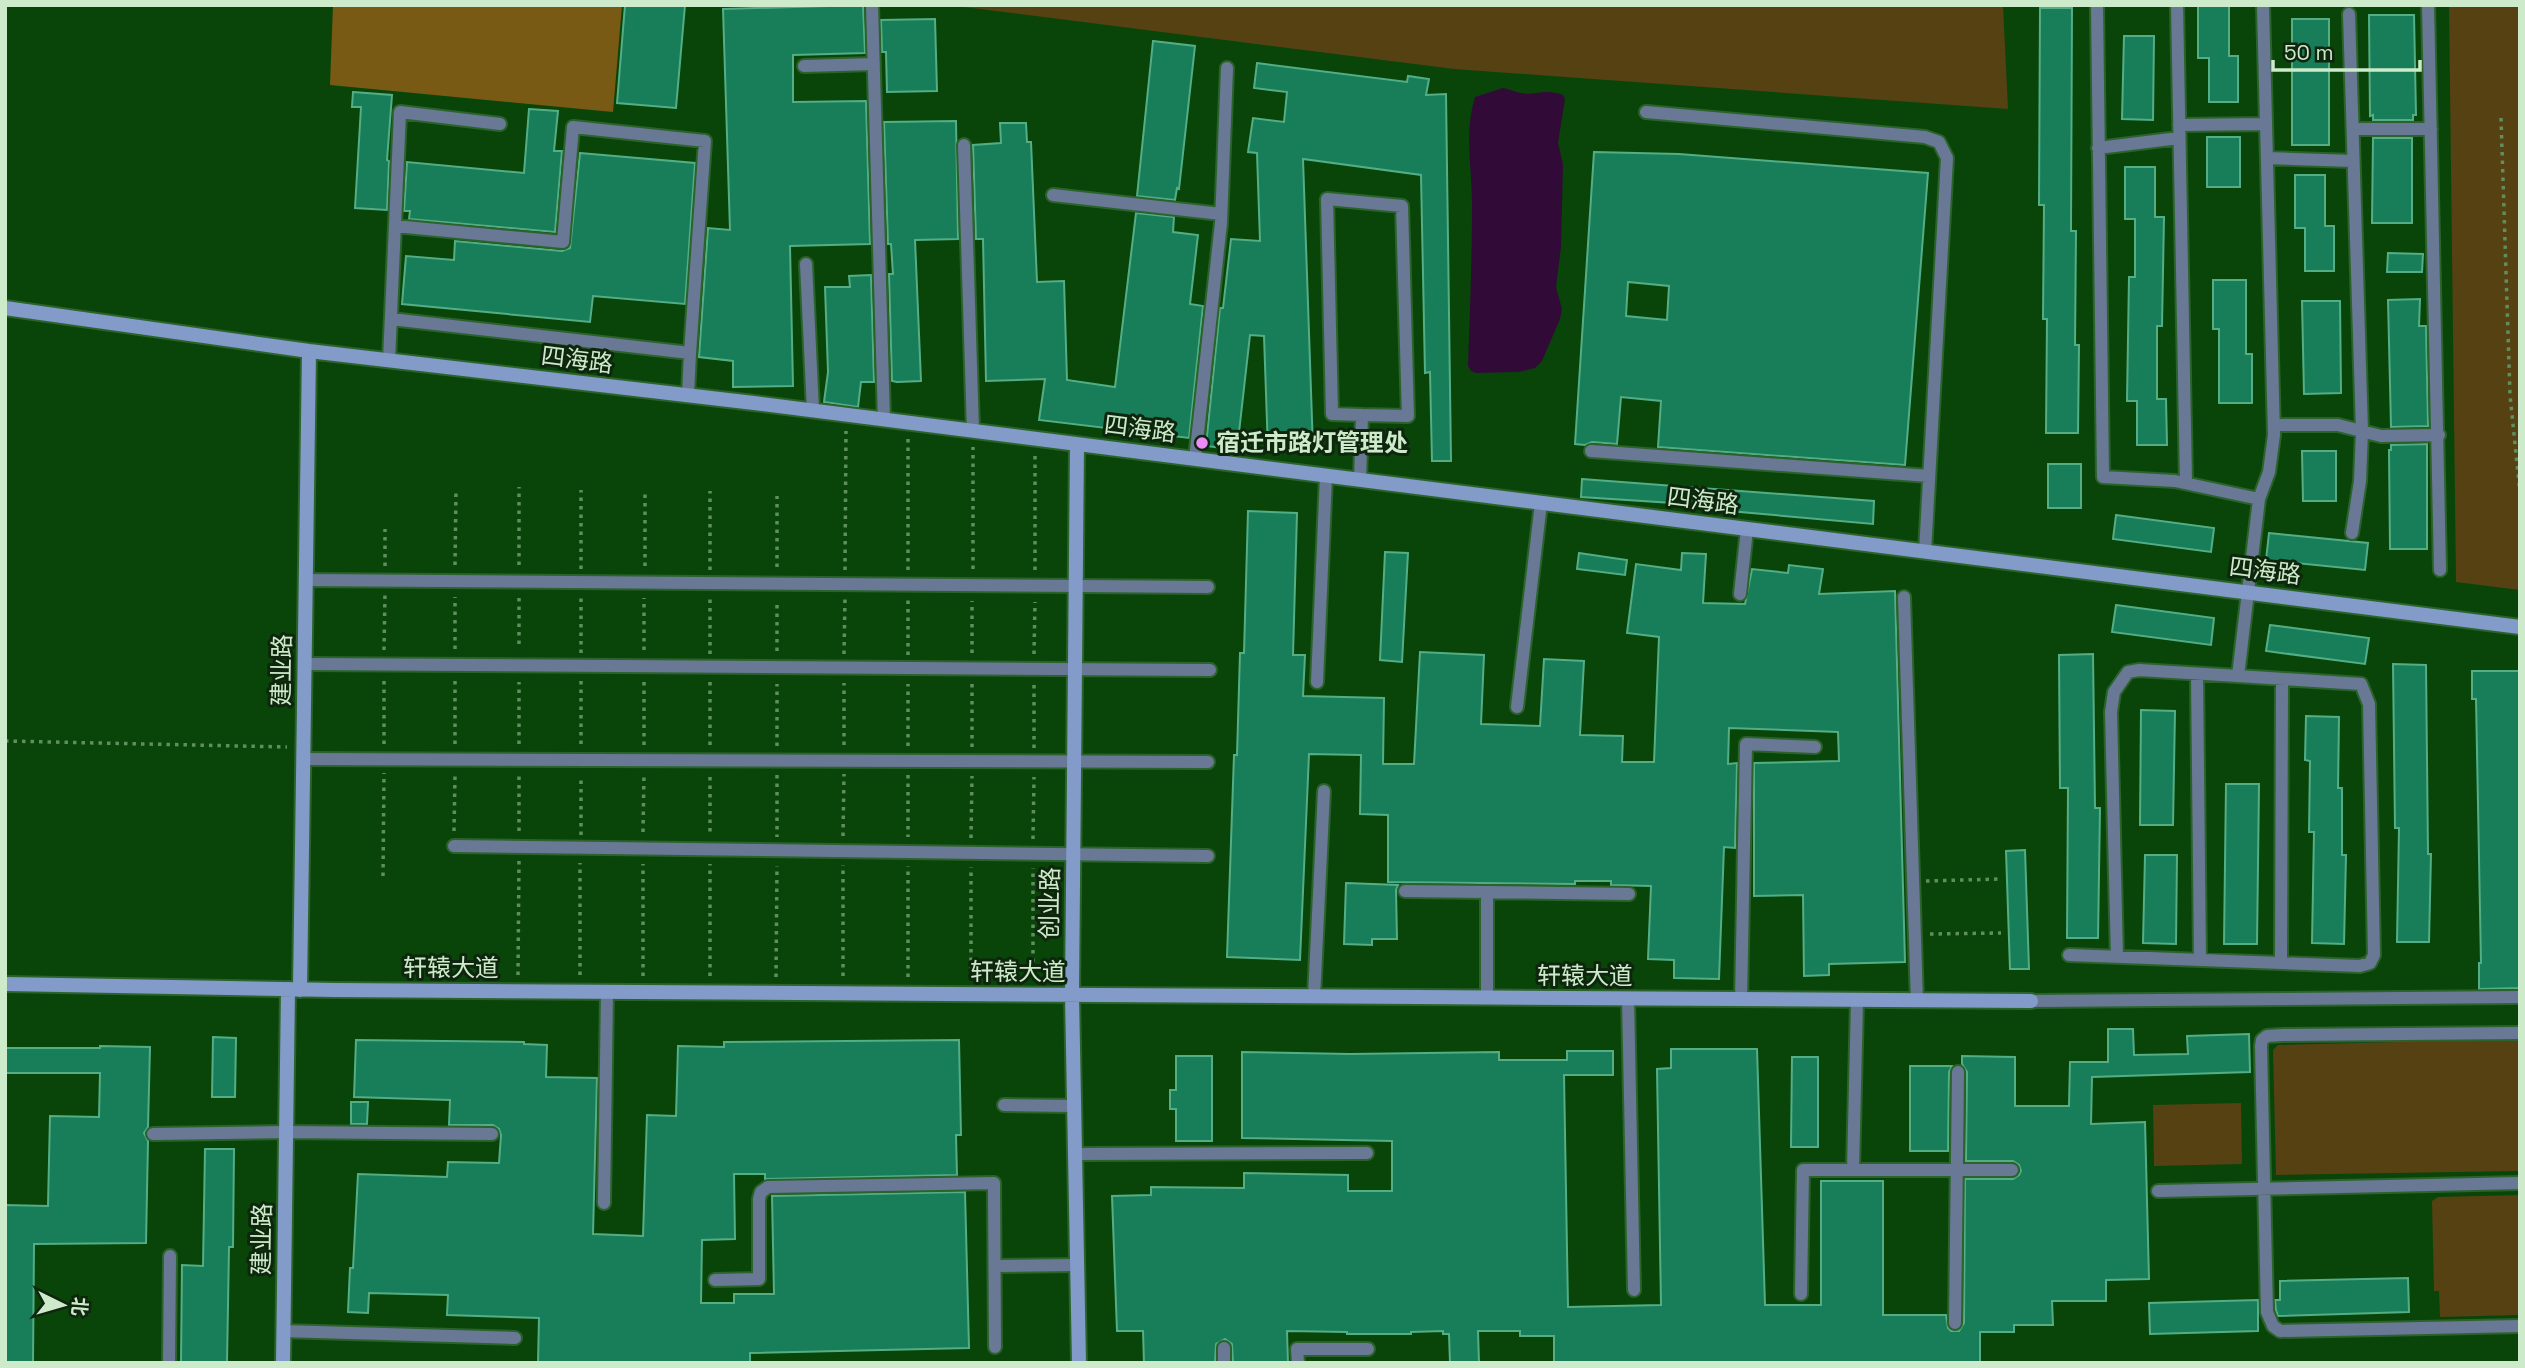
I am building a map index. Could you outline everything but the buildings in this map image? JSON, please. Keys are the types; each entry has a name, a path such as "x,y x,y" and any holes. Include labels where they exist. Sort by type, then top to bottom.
{"street":[{"name":"四海路","path":"5,308 309,351 908,422 2520,627"},
{"name":"建业路","path":"283,1363 286,1132 303,753 309,351"},
{"name":"创业路","path":"1077,444 1072,995 1079,1363"},
{"name":"轩辕大道","path":"5,984 580,992 2031,1001"}],"lane":[{"path":"872,5 884,420"},
{"path":"2096,5 2103,477 2186,482 2259,499"},
{"path":"2177,5 2186,482"},
{"path":"2428,5 2440,570"},
{"path":"2238,676 2259,499 2269,472 2274,425 2263,6"},
{"path":"2349,14 2362,431 2360,481 2352,533"},
{"path":"804,66 874,64"},
{"path":"1195,459 1221,214 1227,68"},
{"path":"388,360 400,112 500,124"},
{"path":"1646,112 1925,137 1939,142 1947,158 1924,552"},
{"path":"2098,148 2179,132 2266,124"},
{"path":"395,226 563,243 573,127 705,141 688,395"},
{"path":"2353,129 2431,129"},
{"path":"964,145 973,431"},
{"path":"2267,158 2354,161"},
{"path":"1053,195 1221,214"},
{"path":"1327,199 1402,206 1408,416 1362,415 1332,414 1327,199"},
{"path":"806,264 813,411"},
{"path":"391,319 690,353"},
{"path":"1360,480 1362,415"},
{"path":"2274,425 2338,425 2381,436 2439,435"},
{"path":"1591,451 1929,476"},
{"path":"1317,682 1326,476"},
{"path":"1517,707 1541,503"},
{"path":"1740,594 1747,529"},
{"path":"306,580 1208,587"},
{"path":"1904,597 1917,1001"},
{"path":"305,664 1210,670"},
{"path":"2069,955 2117,957 2360,966 2370,963 2374,955 2369,704 2361,684 2139,670 2128,672 2114,692 2111,712 2117,957"},
{"path":"2197,674 2200,960"},
{"path":"2281,963 2283,678"},
{"path":"1741,1000 1746,744 1815,747"},
{"path":"303,753 384,759 1208,762"},
{"path":"1314,997 1324,790"},
{"path":"454,846 1208,856"},
{"path":"1405,891 1629,894"},
{"path":"1487,892 1487,998"},
{"path":"604,1203 607,991"},
{"path":"2031,1001 2520,997"},
{"path":"1628,999 1633,1290"},
{"path":"1853,1170 1857,1001"},
{"path":"2520,1033 2283,1035 2263,1038 2262,1046 2267,1312 2273,1326 2280,1331 2520,1325"},
{"path":"1955,1323 1958,1072"},
{"path":"1004,1105 1074,1106"},
{"path":"153,1135 286,1132 492,1134"},
{"path":"1075,1154 1367,1153"},
{"path":"1801,1294 1802,1170 2012,1170"},
{"path":"715,1280 759,1279 758,1199 761,1192 768,1187 994,1183 995,1347"},
{"path":"2158,1191 2520,1184"},
{"path":"169,1363 170,1256"},
{"path":"995,1266 1077,1265"},
{"path":"283,1331 515,1338"},
{"path":"1224,1348 1224,1363"},
{"path":"1298,1363 1297,1349 1368,1349"}],"path":[{"path":"2501,118 2510,395 2520,493"},
{"path":"842,993 846,415"},
{"path":"908,422 908,994"},
{"path":"971,994 973,431"},
{"path":"1032,995 1035,439"},
{"path":"518,991 519,487"},
{"path":"643,992 645,489"},
{"path":"580,992 581,490"},
{"path":"710,491 710,992"},
{"path":"383,876 385,529"},
{"path":"5,741 303,753"},
{"path":"1913,881 2001,879"},
{"path":"1914,934 2001,933"}],"shaded area":[{"path":"333,5 622,5 613,112 330,85"},
{"path":"948,5 2003,5 2008,109 1454,69"},
{"path":"2449,5 2520,5 2520,590 2456,582"},
{"path":"1503,88 1526,94 1557,93 1565,99 1558,143 1563,164 1561,247 1556,287 1562,309 1542,361 1535,368 1519,372 1476,373 1468,366 1472,224 1470,124 1475,97"},
{"path":"2520,1039 2520,1171 2276,1175 2273,1050 2278,1045"},
{"path":"2241,1103 2242,1164 2154,1166 2153,1105"},
{"path":"2520,1195 2520,1315 2440,1317 2439,1291 2434,1291 2432,1201 2438,1197"}],"place":[{"name":"宿迁市路灯管理处","path":"1202,443"}]}
